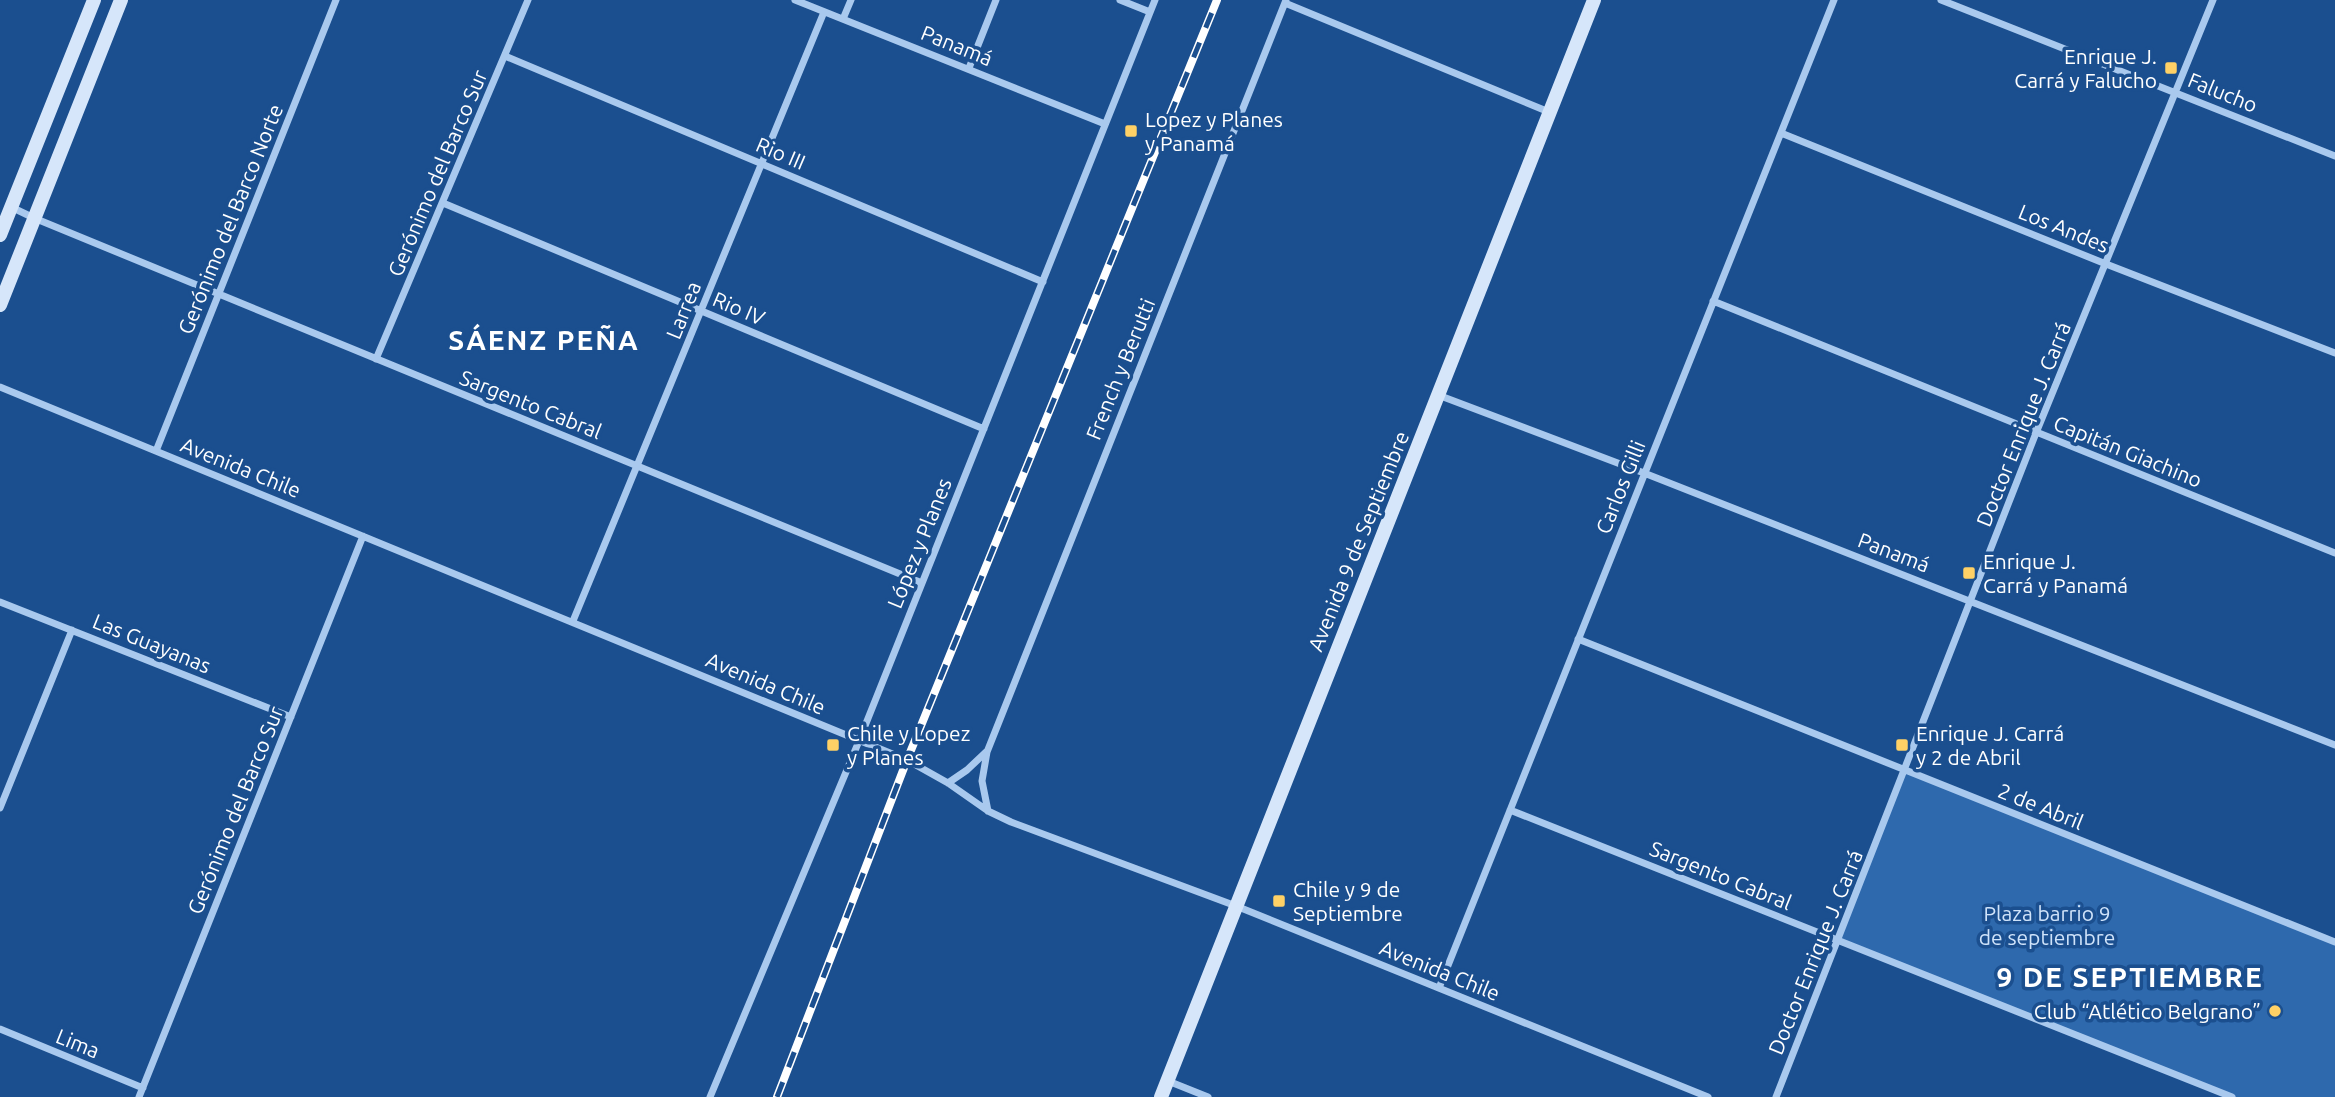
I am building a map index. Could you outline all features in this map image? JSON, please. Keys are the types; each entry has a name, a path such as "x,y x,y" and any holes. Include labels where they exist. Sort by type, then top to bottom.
{"street":[{"path":"0,235 94,0"},
{"path":"0,305 121,0"},
{"name":"Gerónimo del Barco Norte","path":"156,451 336,0"},
{"name":"Gerónimo del Barco Sur","path":"376,359 528,0"},
{"name":"Panamá","path":"795,0 1105,124"},
{"path":"843,19 851,0"},
{"path":"969,68 996,0"},
{"path":"1120,0 1150,12"},
{"name":"López y Planes","path":"710,1097 859,741 1155,0"},
{"name":"Avenida 9 de Septiembre","path":"1161,1097 1594,0"},
{"name":"Carlos Gilli","path":"1439,988 1834,0"},
{"name":"Falucho","path":"1941,0 2335,156"},
{"name":"Doctor Enrique J. Carrá","path":"1776,1097 2036,433 2213,0"},
{"path":"1285,2 1550,112"},
{"name":"French y Berutti","path":"988,811 982,781 987,752 1285,2"},
{"name":"Larrea","path":"573,621 824,12"},
{"name":"Rio III","path":"505,56 1043,282"},
{"name":"Los Andes","path":"1781,133 2335,353"},
{"name":"Rio IV","path":"443,203 984,429"},
{"name":"Sargento Cabral","path":"11,207 922,583"},
{"name":"Capitán Giachino","path":"1713,301 2335,553"},
{"name":"Avenida Chile","path":"0,387 908,760 948,783 988,811 1236,906 1708,1097"},
{"name":"Panamá","path":"1438,395 1644,473 2335,745"},
{"name":"Gerónimo del Barco Sur","path":"139,1097 363,536"},
{"name":"Las Guayanas","path":"0,602 291,717"},
{"path":"0,808 72,630"},
{"name":"2 de Abril","path":"1578,639 2335,942"},
{"name":"French y Berutti","path":"948,783 987,752"},
{"name":"Sargento Cabral","path":"1510,810 2232,1097"},
{"name":"Lima","path":"0,1029 143,1088"},
{"path":"1167,1081 1208,1097"}],"green space":[{"name":"Plaza barrio 9 de septiembre","path":"1905,771 2335,942 2335,1097 2232,1097 1838,940"}],"railway":[{"path":"777,1097 907,760 1217,0"}],"place":[{"name":"Enrique J. Carrá y Falucho","path":"2171,68"},
{"name":"Lopez y Planes y Panamá","path":"1131,131"},
{"name":"Enrique J. Carrá y Panamá","path":"1969,573"},
{"name":"Chile y Lopez y Planes","path":"833,745"},
{"name":"Enrique J. Carrá y 2 de Abril","path":"1902,745"},
{"name":"Chile y 9 de Septiembre","path":"1279,901"},
{"name":"Club “Atlético Belgrano”","path":"2275,1011"}],"district":[{"name":"SÁENZ PEÑA","path":"544,339"},
{"name":"9 DE SEPTIEMBRE","path":"2130,976"}]}
